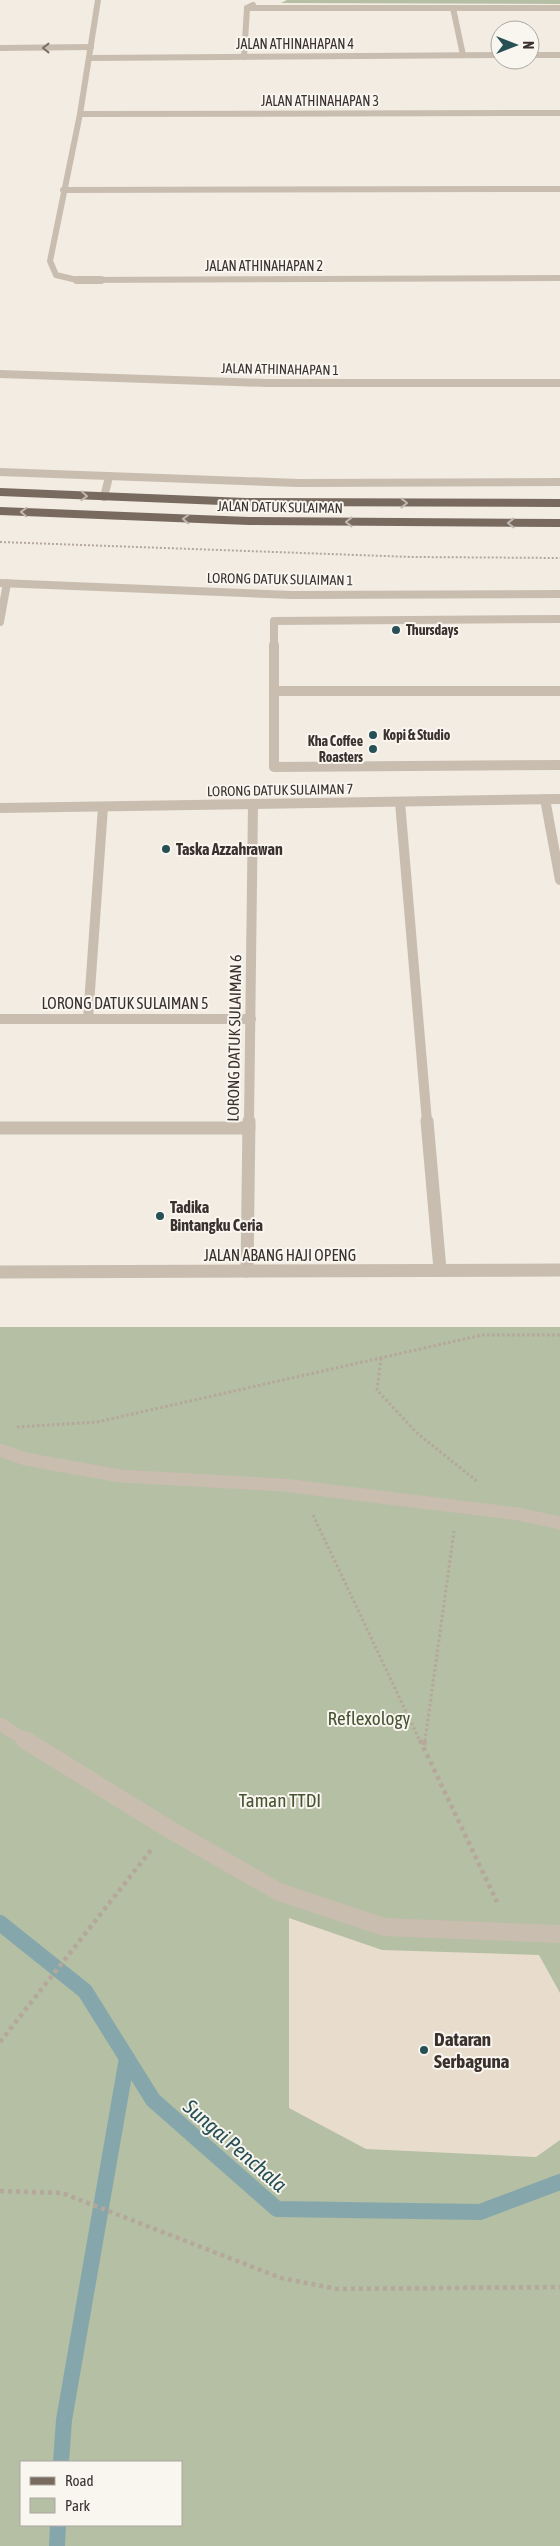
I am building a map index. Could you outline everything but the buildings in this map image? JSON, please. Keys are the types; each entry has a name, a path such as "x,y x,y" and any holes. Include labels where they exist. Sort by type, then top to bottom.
{"main road":[{"name":"JALAN DATUK SULAIMAN","path":"0,492 246,502 560,503"},
{"name":"JALAN DATUK SULAIMAN","path":"0,511 249,521 560,523"}],"street":[{"name":"JALAN ATHINAHAPAN 2","path":"98,0 80,114 50,261 56,274 77,280 560,278"},
{"path":"247,8 264,0"},
{"path":"247,8 560,8"},
{"path":"244,57 247,8"},
{"path":"453,8 462,55"},
{"path":"0,48 91,48"},
{"name":"JALAN ATHINAHAPAN 4","path":"90,58 490,55"},
{"path":"540,55 560,55"},
{"name":"JALAN ATHINAHAPAN 3","path":"80,114 560,113"},
{"path":"64,190 560,190"},
{"name":"JALAN ATHINAHAPAN 1","path":"0,374 267,383 560,383"},
{"name":"JALAN DATUK SULAIMAN","path":"0,472 298,483 560,482"},
{"path":"104,497 109,477"},
{"path":"0,622 4,583"},
{"name":"LORONG DATUK SULAIMAN 1","path":"4,583 292,595 560,594"},
{"path":"560,619 274,621 276,691 274,767 560,765"},
{"path":"276,691 560,691"},
{"path":"545,799 560,880"},
{"name":"LORONG DATUK SULAIMAN 7","path":"0,808 560,799"},
{"path":"400,802 440,1270"},
{"name":"LORONG DATUK SULAIMAN 6","path":"247,1271 253,804"},
{"path":"88,1019 103,807"},
{"name":"LORONG DATUK SULAIMAN 5","path":"0,1019 250,1019"},
{"path":"0,1128 249,1128"},
{"name":"JALAN ABANG HAJI OPENG","path":"0,1272 560,1270"},
{"path":"0,1450 24,1459 120,1476 300,1488 518,1514 560,1523"},
{"path":"0,1724 169,1829 279,1892 384,1927 512,1934 560,1934"}],"path":[{"path":"0,542 412,558 560,558"},
{"path":"13,1427 97,1422 482,1335 560,1335"},
{"path":"381,1358 377,1390 417,1434 479,1483"},
{"path":"300,1488 512,1934"},
{"path":"424,1746 457,1507"},
{"path":"0,2042 169,1829"},
{"path":"0,2191 62,2192 281,2278 337,2289 560,2287"}],"green space":[{"path":"287,0 560,0 560,4 281,3"},
{"name":"Taman TTDI","path":"0,1327 560,1327 560,2546 0,2546"}],"shaded area":[{"name":"Dataran Serbaguna","path":"289,1918 382,1950 539,1955 560,1993 560,2140 536,2157 366,2149 289,2108"}],"waterway":[{"name":"Sungai Penchala","path":"0,1923 85,1991 127,2058"},
{"path":"61,2461 64,2420 127,2058"},
{"name":"Sungai Penchala","path":"127,2058 153,2100 277,2209 480,2212 560,2182"},
{"path":"57,2546 58,2526"}],"place":[{"name":"Thursdays","path":"396,630"},
{"name":"Kopi & Studio","path":"373,735"},
{"name":"Kha Coffee Roasters","path":"373,749"},
{"name":"Taska Azzahrawan","path":"166,849"},
{"name":"Tadika Bintangku Ceria","path":"160,1216"},
{"name":"Dataran Serbaguna","path":"424,2050"}],"park label":[{"name":"Reflexology","path":"369,1718"}]}
